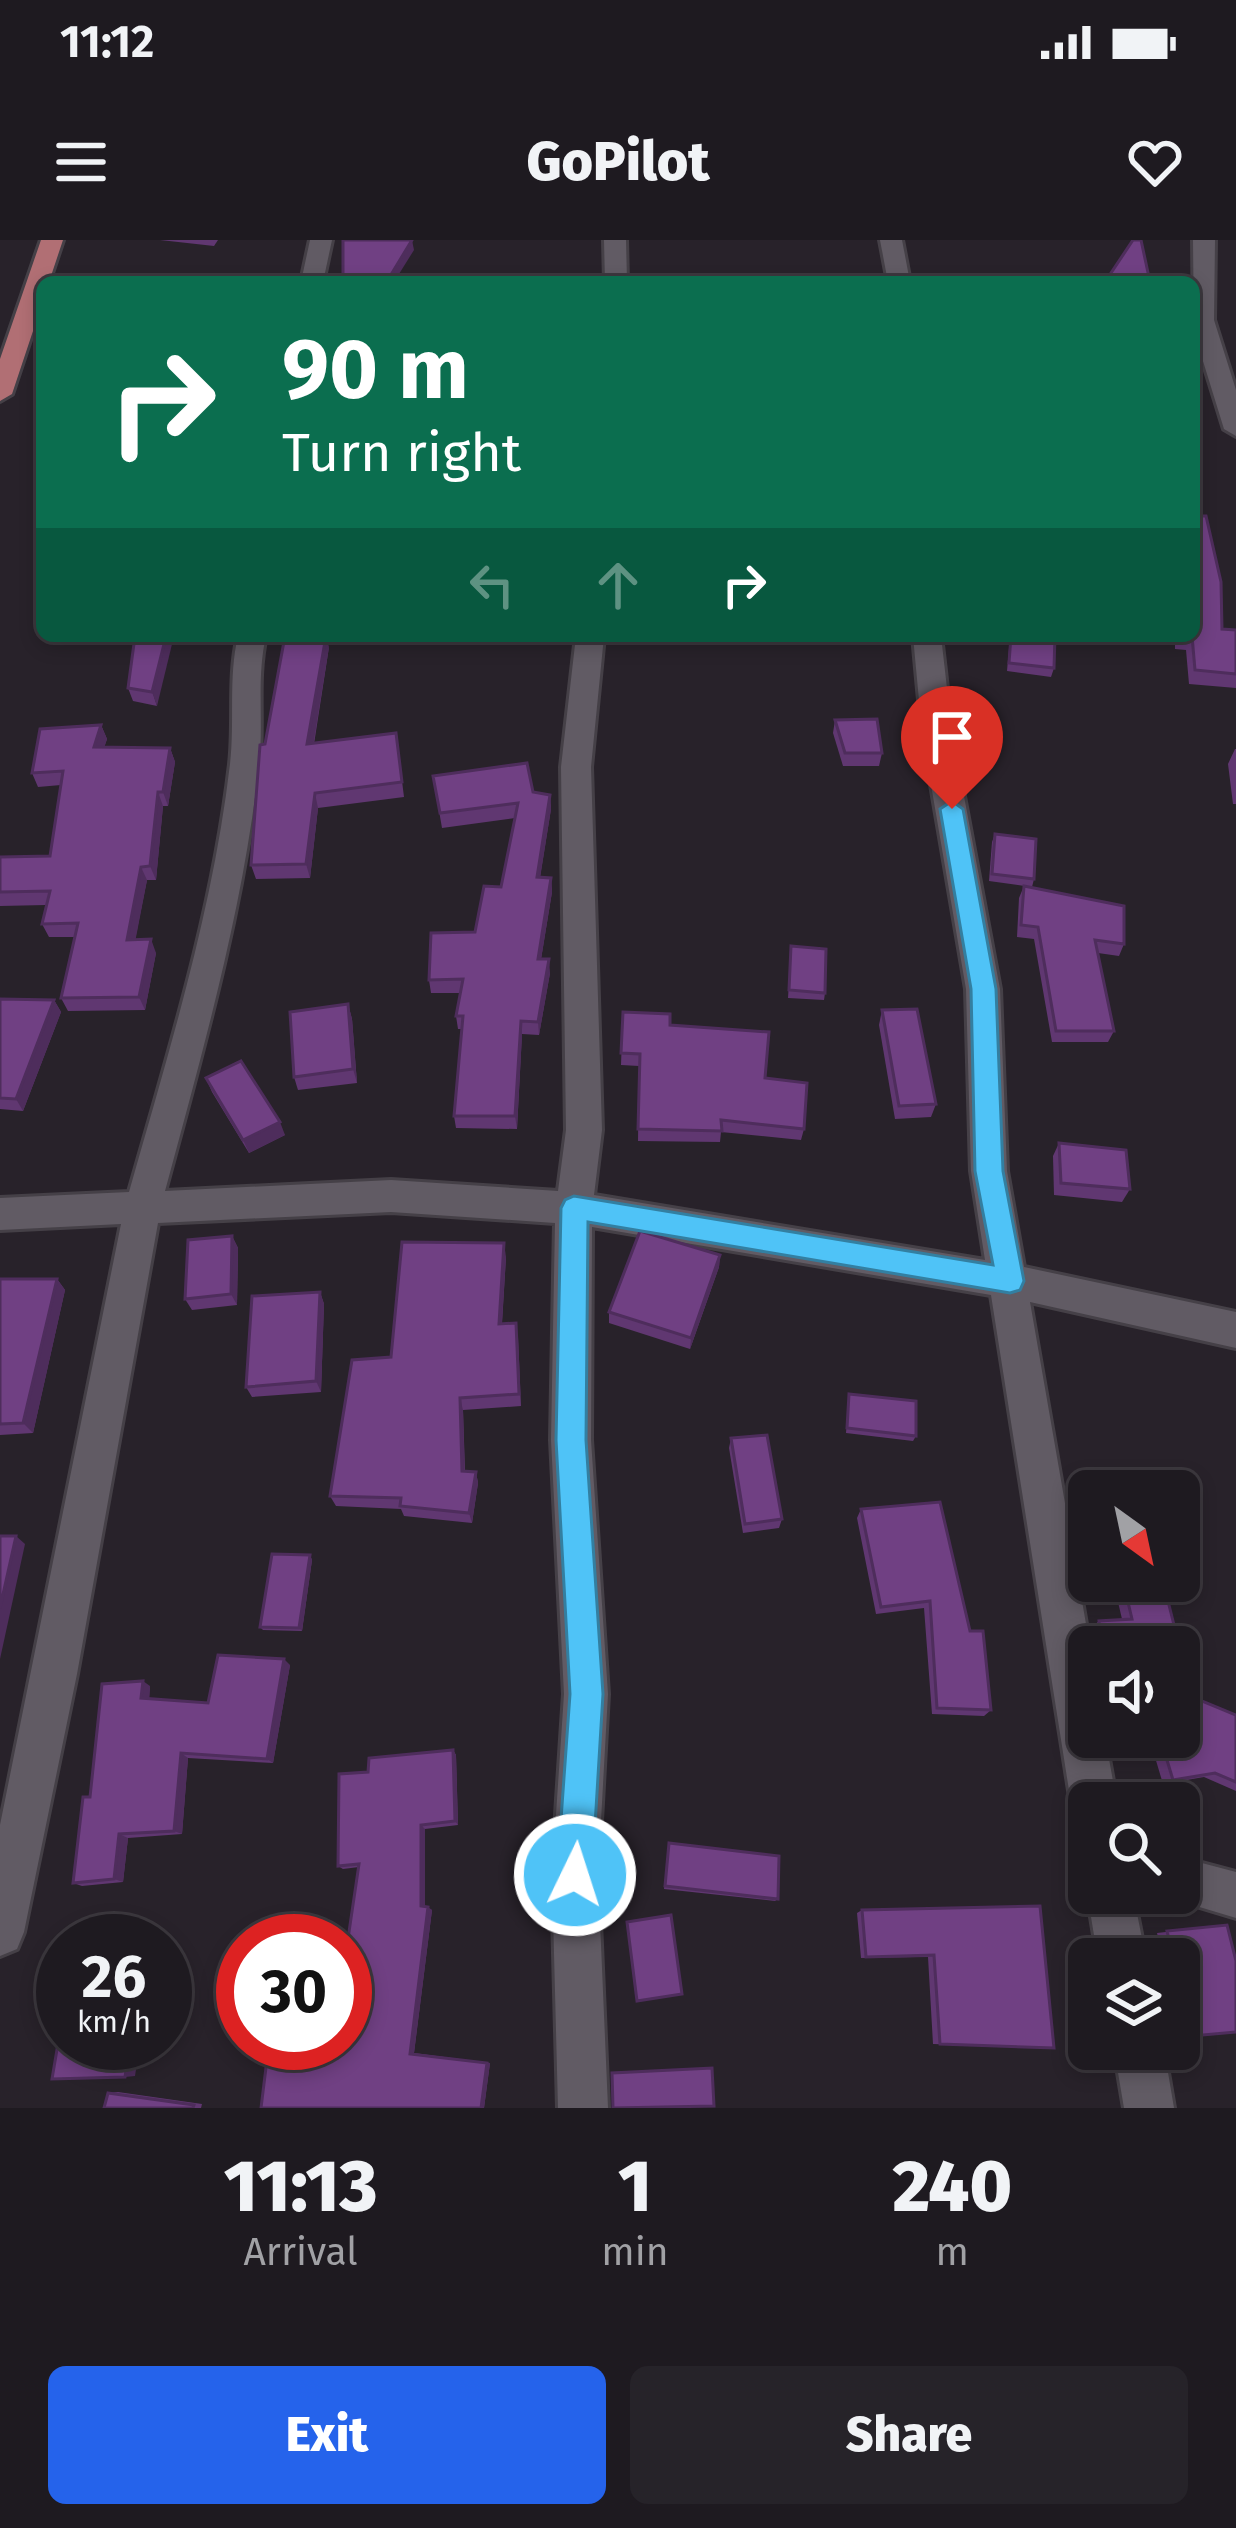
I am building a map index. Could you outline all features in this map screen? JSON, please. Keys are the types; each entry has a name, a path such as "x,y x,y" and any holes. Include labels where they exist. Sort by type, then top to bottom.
{"main road":[{"path":"40,276 52,240"},
{"path":"0,394 36,287"}],"street":[{"path":"313,276 321,240"},
{"path":"615,240 616,276"},
{"path":"891,240 898,276"},
{"path":"1204,240 1211,300 1204,331 1236,429"},
{"path":"0,1932 55,1674 142,1206 208,972 245,762 246,662 251,642"},
{"path":"583,2108 575,1875 586,1694 571,1440 574,1208 584,1130 576,767 589,642"},
{"path":"928,642 937,732 983,989 989,1171 1090,1782"},
{"path":"0,1214 391,1196 574,1208 1010,1281 1236,1330"},
{"path":"1200,1886 1236,1895"},
{"path":"1142,2070 1149,2108"}],"building":[{"path":"343,240 412,240 390,276 343,276"},
{"path":"1133,240 1141,240 1149,276 1109,276"},
{"path":"1200,516 1206,516 1221,582 1222,629 1236,630 1236,674 1195,670 1193,642 1200,642"},
{"path":"134,642 164,642 152,692 128,688"},
{"path":"284,642 325,642 307,744 396,733 402,782 315,793 306,864 251,865 260,745 265,744"},
{"path":"1011,642 1055,642 1054,668 1009,663"},
{"path":"877,719 882,753 845,753 835,720"},
{"path":"101,725 94,747 170,748 163,792 158,792 150,866 141,867 127,940 151,939 139,997 61,998 78,923 42,924 50,891 0,892 0,857 50,856 63,771 32,773 40,729"},
{"path":"527,763 533,792 550,795 537,877 551,878 538,959 549,959 538,1022 521,1021 515,1116 454,1116 463,1016 456,1016 463,979 429,980 431,933 475,932 484,886 501,887 518,803 440,813 433,776"},
{"path":"995,834 1036,839 1034,879 992,874"},
{"path":"1024,886 1124,906 1124,944 1095,940 1114,1031 1056,1031 1038,927 1021,925"},
{"path":"791,946 826,949 825,993 789,990"},
{"path":"0,999 54,1000 16,1099 0,1098"},
{"path":"348,1004 353,1069 294,1077 290,1012"},
{"path":"917,1009 936,1104 899,1106 882,1010"},
{"path":"623,1012 670,1014 670,1025 769,1032 765,1078 807,1083 804,1129 721,1120 722,1131 638,1129 640,1054 621,1053"},
{"path":"241,1061 280,1122 243,1140 206,1078"},
{"path":"1059,1143 1126,1150 1130,1189 1061,1183"},
{"path":"640,1231 720,1255 691,1338 609,1312"},
{"path":"232,1236 231,1294 185,1299 188,1240"},
{"path":"402,1242 504,1243 499,1324 516,1323 519,1394 460,1398 462,1471 476,1472 469,1513 400,1506 401,1498 330,1496 352,1360 391,1357"},
{"path":"0,1279 57,1279 23,1423 0,1424"},
{"path":"320,1292 316,1381 246,1387 252,1296"},
{"path":"849,1394 916,1401 916,1436 847,1428"},
{"path":"767,1435 782,1519 745,1524 731,1438"},
{"path":"940,1502 970,1631 983,1631 991,1710 937,1708 930,1601 881,1607 861,1509"},
{"path":"0,1536 16,1536 0,1608"},
{"path":"272,1554 310,1555 299,1628 260,1627"},
{"path":"1128,1602 1168,1602 1174,1626 1100,1626 1099,1621 1132,1619"},
{"path":"218,1655 284,1659 267,1759 181,1753 174,1831 119,1834 114,1879 73,1883 83,1797 90,1797 102,1684 143,1681 141,1698 208,1703"},
{"path":"1200,1700 1236,1715 1236,1782 1215,1773 1173,1780 1166,1758 1200,1758"},
{"path":"453,1750 455,1821 421,1825 421,1906 428,1907 410,2054 487,2063 481,2108 261,2108 266,2070 372,2070 372,1914 352,1914 359,1864 338,1866 339,1774 368,1772 369,1758"},
{"path":"669,1843 779,1856 778,1899 665,1886"},
{"path":"1040,1906 1054,2048 940,2044 934,1955 866,1957 862,1910"},
{"path":"671,1915 682,1994 637,2001 627,1922"},
{"path":"1227,1925 1236,1961 1236,2032 1200,2035 1200,1938 1169,1938 1167,1931"},
{"path":"712,2068 714,2106 613,2108 612,2073"},
{"path":"54,2070 126,2070 125,2077 52,2079"},
{"path":"108,2093 194,2105 104,2108"}],"route":[{"path":"575,1875 586,1694 571,1440 574,1208 1010,1281 989,1171 983,989 952,809"}]}
